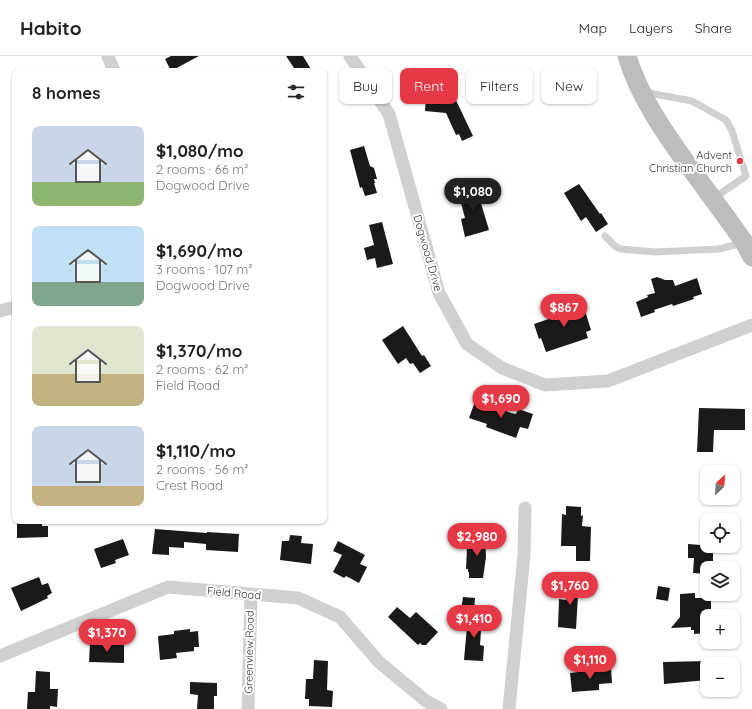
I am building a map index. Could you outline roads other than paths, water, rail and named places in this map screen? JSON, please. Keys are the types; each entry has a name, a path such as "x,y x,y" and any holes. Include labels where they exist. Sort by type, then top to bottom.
{"main road":[{"path":"627,56 631,70 651,110 675,147 748,249"}],"street":[{"path":"108,56 113,68"},
{"name":"Dogwood Drive","path":"350,56 389,114 439,293 467,344 502,368 545,385 608,382 752,325"},
{"path":"0,311 12,308"},
{"path":"509,709 524,555 525,508"},
{"name":"Field Road","path":"0,656 168,587 298,598 340,617 379,662 426,701 441,709"},
{"name":"Greenview Road","path":"248,709 251,594"}],"lane":[{"path":"642,92 692,101 726,120 732,131 746,176 712,198"},
{"path":"605,236 616,247 621,249 655,252 748,249"}],"place":[{"name":"Advent Christian Church","path":"740,161"}]}
